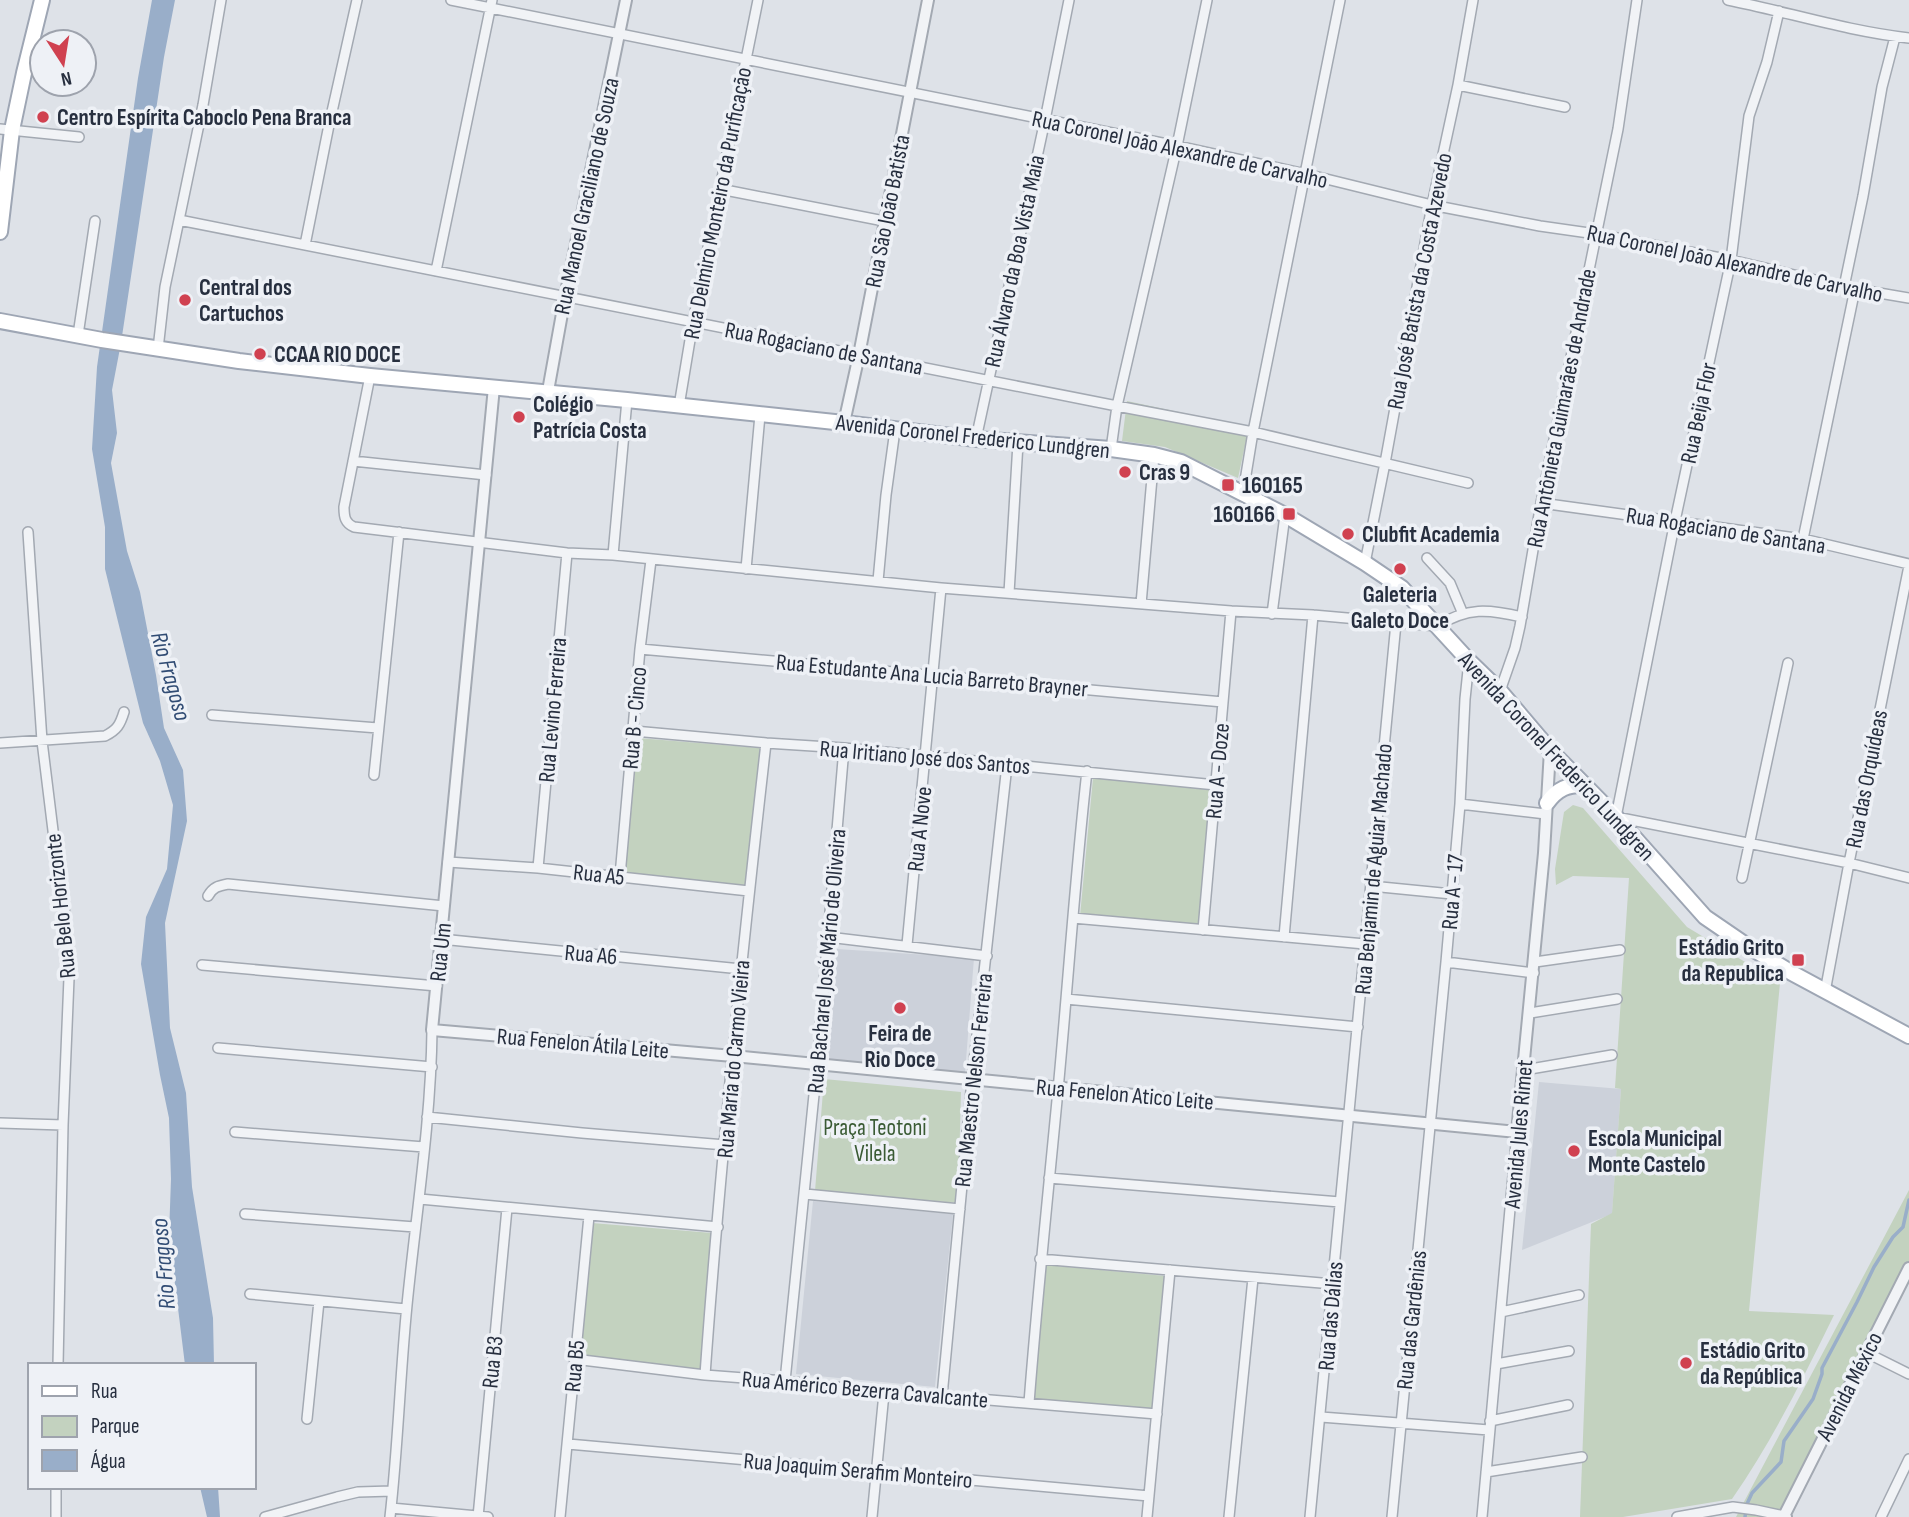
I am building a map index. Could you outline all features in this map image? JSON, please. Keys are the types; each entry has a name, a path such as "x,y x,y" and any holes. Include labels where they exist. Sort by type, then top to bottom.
{"main road":[{"path":"0,232 6,130 42,0"},
{"name":"Avenida Coronel Frederico Lundgren","path":"0,321 124,344 239,361 370,376 548,391 976,439 1111,449 1181,462 1285,515 1402,588 1500,691 1550,750 1616,817 1705,917 1742,943 1825,992 1909,1036"},
{"path":"1546,808 1553,794 1563,787 1585,785"}],"street":[{"path":"158,349 165,287 221,0"},
{"path":"305,245 356,0"},
{"name":"Rua Coronel João Alexandre de Carvalho","path":"452,0 491,4 619,33 1177,146 1432,205 1731,260 1844,287 1909,298"},
{"name":"Rua Manoel Graciliano de Souza","path":"548,391 626,0"},
{"name":"Rua Delmiro Monteiro da Purificação","path":"679,406 758,0"},
{"name":"Rua São João Batista","path":"844,423 928,0"},
{"name":"Rua Álvaro da Boa Vista Maia","path":"976,439 1069,0"},
{"path":"1111,449 1117,406 1177,146 1207,0"},
{"path":"1243,493 1340,0"},
{"name":"Rua José Batista da Costa Azevedo","path":"1365,563 1473,0"},
{"name":"Rua Antônieta Guimarães de Andrade","path":"1500,691 1515,648 1522,617 1541,503 1618,129 1637,0"},
{"path":"1728,0 1777,7 1836,26 1909,38"},
{"path":"436,271 491,4"},
{"name":"Rua Beija Flor","path":"1616,817 1731,260 1749,116 1767,62 1777,7"},
{"path":"1844,287 1882,87 1895,37"},
{"path":"1458,85 1565,107"},
{"path":"6,130 79,137"},
{"path":"720,189 884,221"},
{"name":"Rua Rogaciano de Santana","path":"179,220 1253,432 1468,483"},
{"path":"84,336 95,222"},
{"path":"1803,540 1855,289"},
{"path":"370,376 344,507 344,517 348,524 354,527 566,553 613,555 941,588 1231,611 1437,626 1453,616 1474,611 1493,611 1522,617"},
{"name":"Rua Um","path":"391,1513 406,1308 420,1199 432,1067 432,1030 494,387"},
{"path":"613,555 627,400"},
{"path":"746,569 760,415"},
{"path":"878,581 895,430"},
{"path":"1009,593 1018,443"},
{"path":"1141,604 1154,455"},
{"path":"353,461 486,475"},
{"name":"Rua Rogaciano de Santana","path":"1541,503 1803,540 1909,565"},
{"path":"1272,614 1285,515"},
{"name":"Rua Belo Horizonte","path":"28,532 42,741 68,942 69,991 58,1363"},
{"path":"374,775 399,533"},
{"name":"Rua Levino Ferreira","path":"538,868 566,553"},
{"path":"1427,558 1450,583 1463,614"},
{"name":"Rua B - Cinco","path":"620,876 640,649 651,560"},
{"name":"Rua das Orquídeas","path":"1825,992 1909,565"},
{"name":"Rua A Nove","path":"907,945 941,588"},
{"name":"Rua A - Doze","path":"1203,930 1231,611"},
{"path":"1284,937 1313,615"},
{"name":"Rua Benjamin de Aguiar Machado","path":"1349,1115 1396,623"},
{"name":"Rua Estudante Ana Lucia Barreto Brayner","path":"640,649 1223,702"},
{"name":"Rua A - 17","path":"1430,1123 1460,804 1469,661"},
{"path":"1742,878 1788,663"},
{"path":"0,743 105,736 115,731 124,712"},
{"path":"212,715 378,729"},
{"name":"Rua Iritiano José dos Santos","path":"634,731 765,744 844,748 1216,785"},
{"name":"Rua Maria do Carmo Vieira","path":"705,1375 741,969 765,744"},
{"name":"Rua Bacharel José Mário de Oliveira","path":"786,1381 844,748"},
{"name":"Avenida Jules Rimet","path":"1482,1517 1534,968 1550,750"},
{"name":"Rua Maestro Nelson Ferreira","path":"942,1396 972,1080 1007,765"},
{"path":"1029,1404 1077,855 1087,771"},
{"path":"1460,804 1546,808"},
{"path":"1616,817 1749,842 1909,878"},
{"name":"Rua A5","path":"449,862 538,868 749,891"},
{"path":"208,896 217,886 228,884 444,906"},
{"path":"1371,886 1452,894"},
{"path":"1073,918 1365,944"},
{"path":"828,937 986,956"},
{"name":"Rua A6","path":"441,939 741,969"},
{"path":"1446,962 1534,968 1620,950"},
{"path":"202,965 437,986"},
{"path":"1066,999 1358,1027"},
{"path":"1530,1013 1617,999"},
{"name":"Rua Fenelon Átila Leite","path":"432,1030 733,1056"},
{"path":"218,1048 432,1067"},
{"path":"1524,1070 1612,1055"},
{"name":"Rua Fenelon Atico Leite","path":"733,1056 1517,1132"},
{"name":"Rua das Dálias","path":"1310,1517 1349,1115"},
{"path":"427,1117 725,1145"},
{"path":"0,1123 63,1125"},
{"name":"Rua das Gardênias","path":"1392,1517 1430,1123"},
{"path":"235,1132 424,1147"},
{"path":"1049,1178 1340,1202"},
{"path":"805,1194 960,1209"},
{"path":"420,1199 718,1227"},
{"name":"Rua B3","path":"482,1517 507,1208"},
{"path":"245,1214 415,1227"},
{"name":"Rua B5","path":"560,1517 589,1216"},
{"path":"1040,1259 1333,1284"},
{"name":"Avenida México","path":"1785,1517 1909,1268"},
{"path":"1147,1517 1170,1270"},
{"path":"1229,1517 1253,1278"},
{"path":"250,1294 406,1308"},
{"path":"1501,1312 1579,1295"},
{"path":"307,1419 319,1301"},
{"path":"1496,1364 1569,1351"},
{"path":"1867,1353 1909,1374"},
{"name":"Rua Américo Bezerra Cavalcante","path":"574,1359 884,1393 1157,1414"},
{"path":"872,1517 884,1393"},
{"path":"1321,1417 1401,1424 1490,1425 1568,1405"},
{"name":"Rua Joaquim Serafim Monteiro","path":"568,1444 1149,1496"},
{"path":"1486,1472 1582,1457"},
{"path":"1881,1517 1909,1460"},
{"path":"55,1517 56,1489"},
{"path":"265,1517 358,1492 392,1491"},
{"path":"1677,1517 1733,1507 1785,1517"},
{"path":"391,1513 482,1517"}],"shaded area":[{"name":"Feira de Rio Doce","path":"837,949 974,958 965,1073 825,1059"},
{"name":"Escola Municipal Monte Castelo","path":"1539,1082 1621,1089 1612,1214 1522,1250"},
{"path":"813,1201 953,1214 935,1387 796,1374"}],"green space":[{"path":"1127,401 1249,427 1238,478 1165,447 1122,441"},
{"path":"638,738 760,748 747,887 625,877"},
{"path":"1093,778 1212,790 1199,928 1080,916"},
{"path":"1573,805 1583,808 1687,927 1780,983 1749,1311 1834,1315 1774,1432 1732,1499 1623,1517 1580,1517 1591,1224 1612,1213 1621,1089 1615,1088 1629,878 1573,876 1556,885 1555,869 1564,812"},
{"name":"Praça Teotoni Vilela","path":"824,1079 961,1092 958,1203 815,1191"},
{"path":"1909,1190 1909,1263 1781,1517 1736,1517"},
{"path":"592,1223 712,1233 702,1371 581,1359"},
{"path":"1046,1265 1166,1276 1152,1413 1034,1400"}],"water":[{"name":"Rio Fragoso","path":"152,0 175,0 112,390 117,433 111,463 127,551 140,592 164,728 183,770 187,821 165,923 170,1028 186,1093 192,1187 213,1318 214,1363 185,1363 169,1235 169,1118 141,964 146,917 167,869 173,805 160,761 143,723 105,569 105,527 92,449 97,367 138,78"},
{"path":"200,1489 218,1489 220,1517 207,1517"}],"waterway":[{"path":"1745,1517 1752,1493 1781,1462 1784,1441 1813,1399 1822,1368 1874,1267 1893,1237 1903,1227 1909,1200"}],"place":[{"name":"Centro Espírita Caboclo Pena Branca","path":"43,117"},
{"name":"Central dos Cartuchos","path":"185,300"},
{"name":"CCAA RIO DOCE","path":"260,354"},
{"name":"Colégio Patrícia Costa","path":"519,417"},
{"name":"Cras 9","path":"1125,472"},
{"name":"160165","path":"1228,485"},
{"name":"160166","path":"1289,514"},
{"name":"Clubfit Academia","path":"1348,534"},
{"name":"Galeteria Galeto Doce","path":"1400,569"},
{"name":"Estádio Grito da Republica","path":"1798,960"},
{"name":"Feira de Rio Doce","path":"900,1008"},
{"name":"Escola Municipal Monte Castelo","path":"1574,1151"},
{"name":"Estádio Grito da República","path":"1686,1363"}]}
